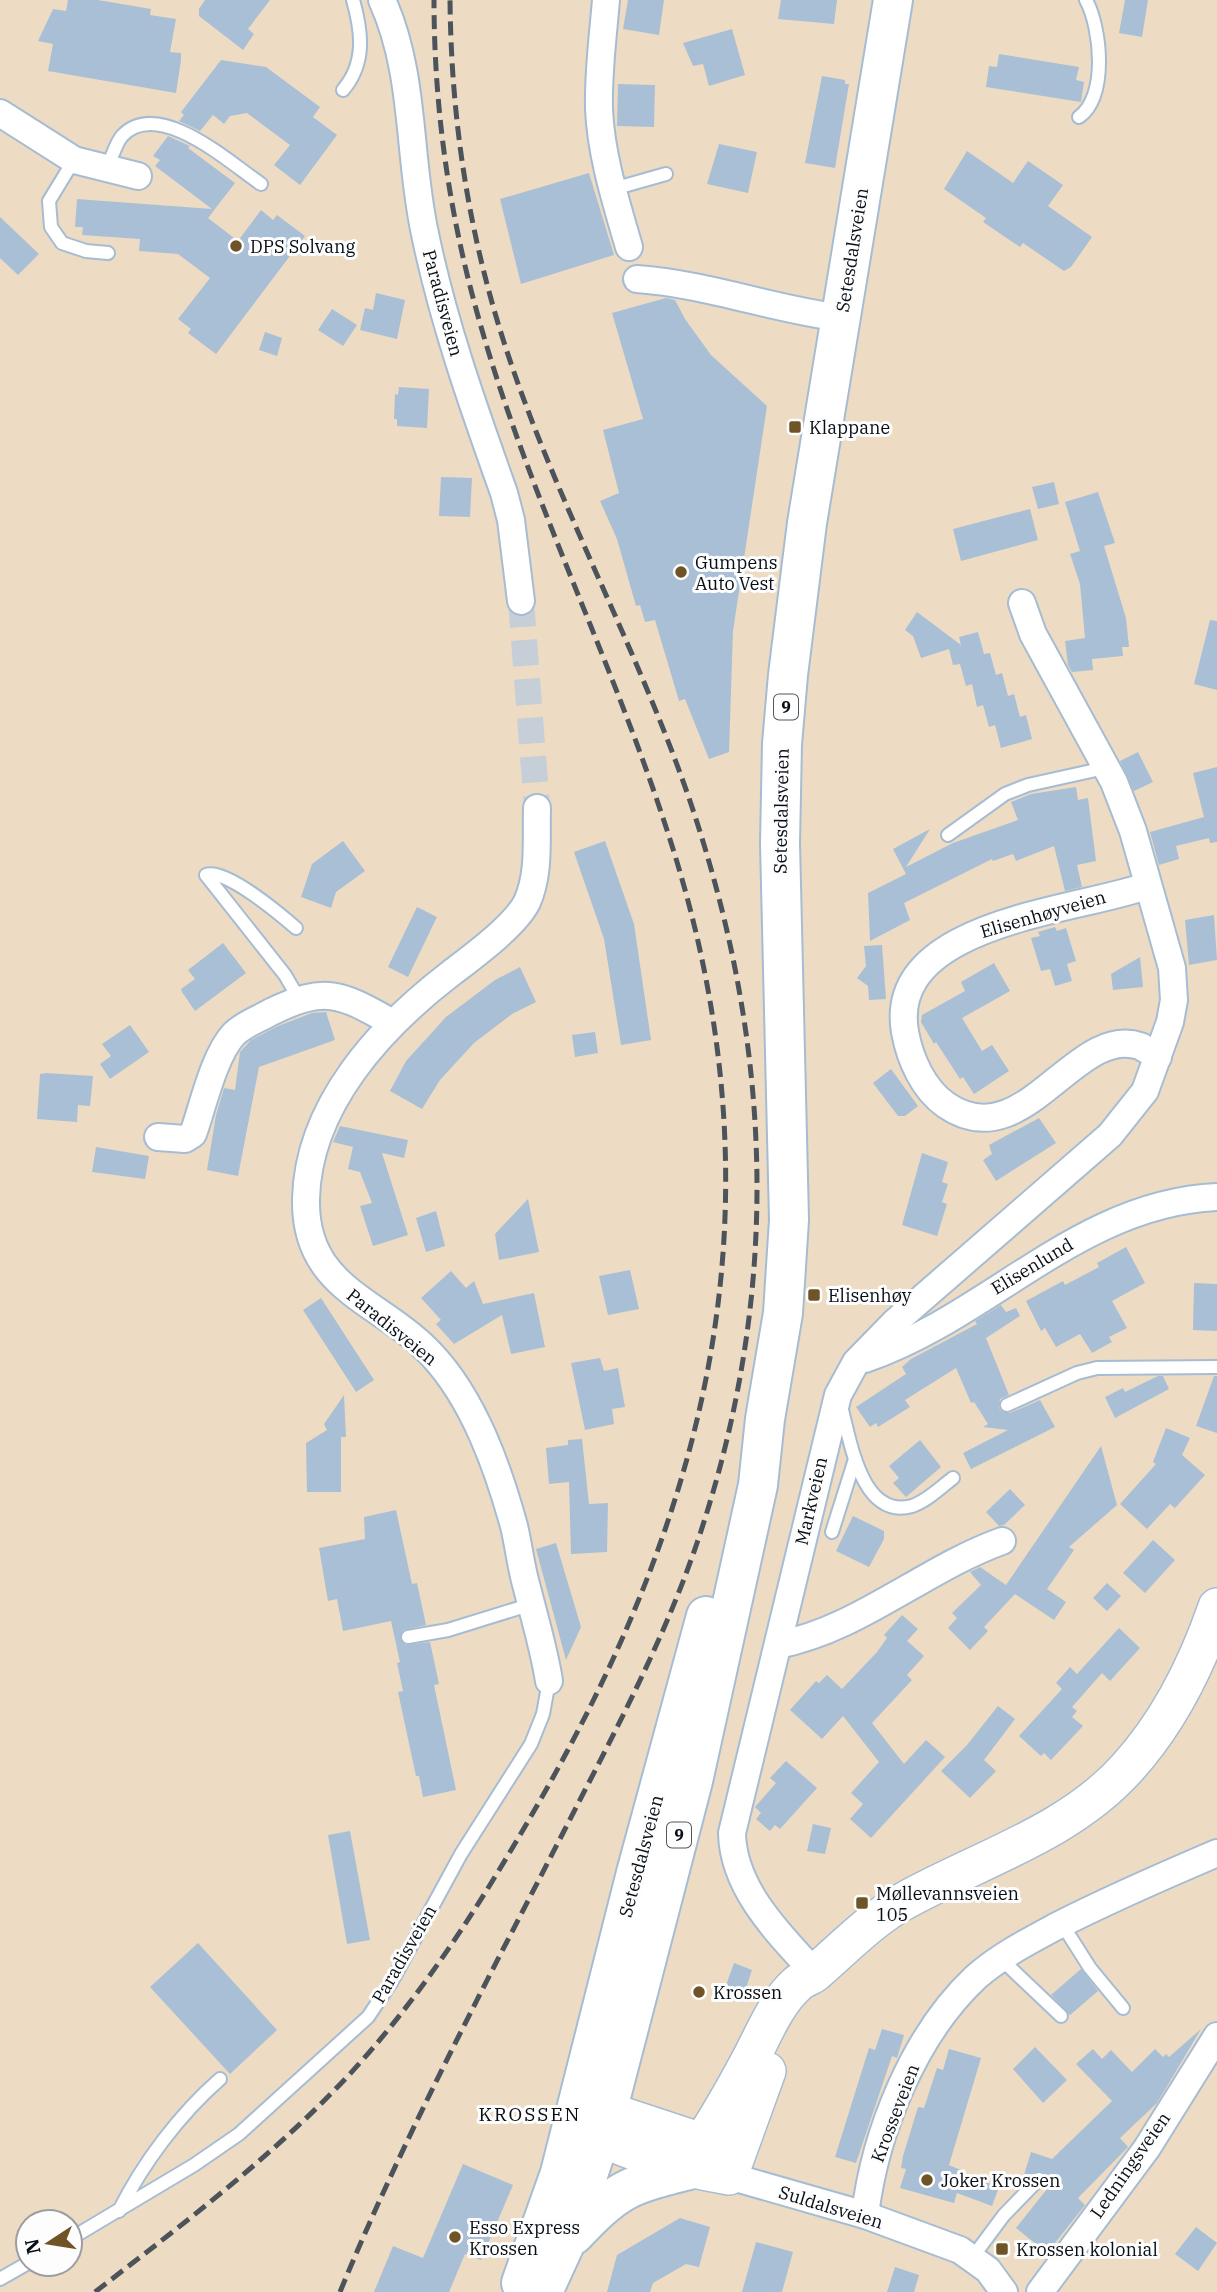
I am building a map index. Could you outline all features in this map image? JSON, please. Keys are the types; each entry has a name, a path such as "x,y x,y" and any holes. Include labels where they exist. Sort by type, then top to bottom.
{"highway":[{"name":"Setesdalsveien","path":"543,2292 565,2244 593,2124 650,1817 742,1485 765,1419 783,1313 789,1220 781,908 782,744 807,523 893,0"},
{"name":"Setesdalsveien","path":"517,2292 553,2195 593,2124"},
{"name":"9","path":"565,2244 602,2203 616,2194 644,2181 708,2162"}],"main road":[{"path":"593,2124 655,2160 708,2162 727,2105 782,2002 799,1982 815,1973 844,1946 902,1902 1073,1814 1126,1770 1149,1742 1182,1688 1217,1607"}],"street":[{"name":"Paradisveien","path":"382,0 395,27 403,63 426,239 455,352 504,493 511,520 522,601"},
{"path":"606,0 599,72 599,111 603,145 629,247"},
{"path":"0,113 74,160 108,166 138,176"},
{"path":"637,279 679,282 754,301 841,318"},
{"path":"856,1362 895,1322 1110,1135 1145,1091 1170,1022 1174,1000 1172,968 1146,886 1133,831 1105,768 1033,634 1022,603"},
{"name":"Paradisveien","path":"537,808 536,868 525,905 476,954 391,1023 344,1084 327,1118 310,1170 306,1224 326,1269 346,1291 431,1354 468,1406 507,1501 549,1681"},
{"name":"Elisenhøyveien","path":"1146,886 1007,922 955,943 933,960 916,982 905,1005 904,1022 914,1061 931,1091 945,1105 964,1115 981,1119 1038,1098 1097,1051 1126,1044 1140,1046 1158,1057"},
{"path":"158,1137 185,1139 193,1134 215,1072 234,1035 299,999 328,995 355,1001 391,1023"},
{"name":"Elisenlund","path":"856,1362 920,1336 1054,1252 1107,1223 1165,1204 1217,1197"},
{"name":"Markveien","path":"815,1973 746,1887 733,1850 736,1808 838,1395 856,1362"},
{"path":"778,1645 848,1620 967,1554 1002,1541"},
{"name":"Krosseveien","path":"857,2213 915,2059 954,2003 976,1978 1000,1958 1062,1924 1217,1853"},
{"name":"Ledningsveien","path":"1040,2292 1147,2148 1217,2036"},
{"name":"Suldalsveien","path":"708,2162 765,2186 857,2213 960,2250 988,2270 1004,2292"}],"lane":[{"path":"343,90 356,71 360,53 361,38 353,0"},
{"path":"1079,117 1092,100 1099,51 1097,29 1086,0"},
{"path":"108,166 122,136 138,127 166,124 184,130 261,184"},
{"path":"74,160 49,201 51,227 62,243 86,251 108,253"},
{"path":"613,189 666,174"},
{"path":"948,835 994,801 1028,785 1105,768"},
{"path":"296,928 241,886 215,873 206,875 285,975 299,999"},
{"path":"1007,1405 1077,1373 1097,1367 1217,1367"},
{"path":"838,1395 855,1459 869,1489 890,1506 902,1507 921,1502 953,1478"},
{"path":"832,1532 855,1459"},
{"path":"408,1637 448,1630 532,1604"},
{"name":"Paradisveien","path":"84,2231 119,2212 239,2134 368,2017 392,1981 461,1854 531,1744 543,1714 549,1681"},
{"path":"1062,1924 1090,1968 1123,2008"},
{"path":"1000,1958 1061,2016"},
{"path":"119,2212 147,2162 185,2114 220,2079"},
{"path":"972,2258 1004,2215 1039,2179"}],"shaded area":[{"path":"0,0 1217,0 1217,2292 0,2292"}],"building":[{"path":"68,0 98,0 151,9 150,15 176,19 170,52 181,53 176,93 48,71 53,44 38,41 53,9 66,11"},
{"path":"205,0 270,0 248,29 254,34 243,50 199,16 199,9"},
{"path":"628,0 664,0 659,35 623,29"},
{"path":"781,0 837,0 834,24 778,19"},
{"path":"1125,0 1148,0 1142,37 1119,33"},
{"path":"732,29 745,75 709,86 703,64 693,66 683,43"},
{"path":"999,54 1079,67 1076,80 1084,82 1081,102 986,87 989,66 997,67"},
{"path":"221,60 266,67 320,107 313,117 337,135 300,185 274,165 290,145 247,113 230,116 224,124 213,115 200,131 179,121 184,115 181,112"},
{"path":"822,76 845,80 845,84 849,84 835,168 805,163"},
{"path":"618,84 655,85 654,127 617,126"},
{"name":"DPS Solvang","path":"168,136 190,146 188,148 235,183 208,218 238,241 261,210 273,220 277,215 305,236 216,354 188,333 191,329 178,319 210,278 178,254 139,251 140,239 82,235 83,227 75,227 77,199 212,209 155,166 160,160 153,156"},
{"path":"719,144 757,152 748,193 707,184"},
{"path":"967,151 1013,183 1028,161 1063,185 1048,206 1092,237 1071,267 1064,271 1023,243 1020,247 983,222 986,218 944,189"},
{"path":"589,173 614,255 521,284 500,199"},
{"path":"0,217 39,254 18,275 0,258"},
{"path":"376,293 405,300 397,339 360,330 365,308 373,310"},
{"path":"666,298 675,300 711,355 767,406 733,631 729,752 709,759 685,699 679,701 655,620 645,622 640,605 636,606 617,539 600,501 619,493 603,430 643,419 612,313"},
{"path":"332,309 357,325 343,346 318,330"},
{"path":"265,332 282,338 277,356 259,350"},
{"path":"399,387 429,389 427,428 397,426 397,419 394,419 395,394 398,395"},
{"path":"441,477 472,478 470,517 439,516"},
{"path":"1054,482 1059,504 1038,509 1032,487"},
{"path":"1098,492 1115,543 1104,546 1126,618 1129,647 1122,647 1123,656 1092,659 1093,670 1072,672 1068,665 1065,641 1085,638 1080,584 1070,554 1080,551 1065,502"},
{"path":"1030,509 1038,540 961,561 953,529"},
{"path":"917,612 961,645 959,637 978,632 984,654 990,653 996,675 1002,673 1008,696 1014,694 1020,717 1026,715 1032,739 1001,748 995,725 989,727 983,705 977,707 972,684 966,686 960,664 953,665 949,649 921,658 913,636 905,630"},
{"path":"1210,620 1217,621 1217,690 1194,684"},
{"path":"1138,752 1153,782 1134,791 1120,761"},
{"path":"1217,767 1217,842 1210,843 1209,838 1176,846 1179,859 1159,865 1150,832 1204,817 1193,773"},
{"path":"1076,787 1078,800 1088,798 1096,861 1077,865 1082,887 1065,891 1054,846 1016,861 1013,854 993,861 992,859 904,903 910,920 870,941 868,893 906,874 893,849 930,829 906,867 953,843 1018,820 1011,802 1031,794"},
{"path":"343,841 365,871 336,892 331,908 301,897 312,864"},
{"path":"605,841 634,924 651,1040 621,1045 604,939 574,852"},
{"path":"417,907 437,917 408,977 388,967"},
{"path":"1214,915 1217,960 1189,965 1185,920"},
{"path":"1055,927 1057,931 1066,928 1076,961 1067,964 1072,981 1055,986 1050,969 1041,971 1031,938 1040,936 1038,932"},
{"path":"223,943 246,973 195,1011 181,989 195,979 188,970"},
{"path":"882,945 886,999 869,1000 868,986 857,978 866,966 864,946"},
{"path":"1140,957 1143,987 1113,990 1111,974"},
{"path":"994,963 1010,991 962,1018 982,1051 992,1045 1009,1071 974,1094 963,1077 960,1079 936,1042 934,1044 921,1022 922,1015 965,991 961,982"},
{"path":"520,967 536,1002 512,1014 474,1043 440,1080 422,1109 390,1091 406,1061 446,1017 495,980"},
{"path":"326,1012 335,1040 259,1067 238,1176 207,1170 216,1115 224,1088 235,1090 240,1052 251,1040 278,1026 312,1013"},
{"path":"130,1025 149,1052 110,1079 100,1064 111,1056 102,1044"},
{"path":"595,1032 598,1053 575,1057 572,1035"},
{"path":"891,1069 918,1106 905,1116 898,1116 873,1083"},
{"path":"40,1074 93,1076 90,1106 78,1105 77,1122 37,1119"},
{"path":"1039,1118 1056,1143 996,1181 983,1160 992,1154 989,1145"},
{"path":"340,1126 408,1140 404,1158 382,1153 408,1235 373,1246 360,1206 372,1203 360,1172 348,1169 353,1147 333,1142"},
{"path":"96,1147 149,1156 145,1179 92,1172"},
{"path":"922,1153 948,1162 942,1182 948,1184 942,1202 947,1204 937,1236 902,1225"},
{"path":"528,1199 539,1252 499,1260 495,1234"},
{"path":"436,1211 445,1246 426,1252 416,1218"},
{"path":"1126,1247 1145,1283 1112,1301 1127,1328 1109,1337 1112,1342 1092,1353 1080,1334 1056,1347 1045,1328 1041,1331 1026,1301 1063,1281 1065,1285 1099,1267 1097,1263"},
{"path":"630,1270 639,1309 608,1315 599,1276"},
{"path":"451,1271 466,1288 474,1281 483,1304 534,1293 545,1347 511,1354 502,1315 454,1344 436,1324 441,1320 421,1298"},
{"path":"1194,1283 1217,1284 1217,1331 1193,1330"},
{"path":"321,1298 374,1380 356,1392 303,1310"},
{"path":"1001,1305 1006,1312 1016,1308 1020,1316 986,1338 1009,1395 1000,1399 999,1408 1010,1413 1040,1400 1055,1427 971,1469 963,1453 1008,1430 983,1427 988,1424 974,1402 971,1403 956,1368 905,1400 910,1407 878,1427 876,1423 870,1427 856,1407 906,1374 902,1367 911,1359 977,1324 975,1321"},
{"path":"600,1358 604,1371 618,1368 625,1407 612,1409 614,1424 585,1430 571,1363"},
{"path":"1163,1376 1169,1389 1115,1418 1105,1397 1123,1388 1125,1392"},
{"path":"1214,1376 1217,1376 1217,1433 1196,1426"},
{"path":"344,1395 346,1437 341,1437 341,1492 307,1492 306,1443 327,1430 324,1424"},
{"path":"1166,1428 1190,1438 1182,1455 1205,1475 1175,1508 1170,1504 1147,1529 1120,1504 1156,1464 1153,1462"},
{"path":"582,1439 589,1504 608,1503 607,1552 571,1554 569,1482 549,1484 546,1448 568,1445 568,1440"},
{"path":"920,1440 941,1467 906,1497 893,1483 899,1478 889,1466"},
{"path":"1101,1446 1117,1505 1069,1547 1074,1550 1047,1589 1066,1602 1054,1620 1015,1594 984,1627 988,1631 970,1650 948,1628 957,1618 952,1613 981,1585 970,1572 980,1567 1006,1585"},
{"path":"1010,1489 1025,1505 1004,1525 999,1526 986,1512"},
{"path":"396,1510 412,1584 417,1583 426,1625 403,1630 400,1639 406,1645 430,1642 439,1684 434,1685 456,1790 423,1797 398,1692 403,1691 391,1621 343,1631 337,1599 328,1601 319,1548 365,1539 364,1517"},
{"path":"853,1516 884,1531 884,1539 869,1567 836,1551"},
{"path":"1153,1540 1175,1560 1145,1593 1123,1573"},
{"path":"556,1543 581,1627 566,1660 536,1549"},
{"path":"1107,1583 1121,1596 1107,1611 1093,1598"},
{"path":"902,1615 918,1629 907,1641 924,1656 907,1675 912,1680 872,1723 904,1764 926,1740 945,1757 871,1838 850,1819 863,1804 851,1793 879,1762 843,1716 822,1739 790,1710 816,1681 819,1683 827,1675 842,1689 877,1652 887,1638 884,1635"},
{"path":"1119,1628 1140,1648 1110,1681 1102,1673 1072,1707 1077,1711 1072,1717 1083,1726 1051,1760 1044,1753 1041,1756 1019,1736 1062,1689 1056,1683 1070,1667 1077,1674"},
{"path":"998,1706 1015,1719 984,1760 996,1771 970,1798 941,1771 967,1745"},
{"path":"786,1761 817,1788 780,1829 775,1825 770,1831 756,1819 761,1813 755,1807 776,1783 770,1778"},
{"path":"813,1824 831,1828 825,1854 807,1851"},
{"path":"350,1831 370,1940 347,1944 328,1835"},
{"path":"198,1943 277,2030 230,2074 150,1987"},
{"path":"734,1963 752,1970 744,1994 725,1988"},
{"path":"1081,1969 1098,1991 1070,2015 1051,1995"},
{"path":"882,2029 904,2035 897,2058 892,2056 856,2163 835,2157 869,2048 875,2050"},
{"path":"1201,2029 1157,2103 1120,2138 1128,2147 1078,2198 1085,2205 1047,2253 1016,2228 1051,2184 1047,2183 1047,2176 1042,2171 1029,2177 1024,2175 1031,2152 1052,2159 1112,2101 1076,2064 1093,2049 1102,2059 1111,2050 1132,2072 1155,2049 1163,2057 1166,2054 1169,2057"},
{"path":"1035,2047 1067,2080 1043,2103 1013,2069"},
{"path":"949,2049 981,2058 949,2165 963,2171 963,2174 999,2187 992,2206 957,2193 954,2203 900,2188 906,2169 901,2168 903,2156 918,2107 924,2108 937,2068 943,2070"},
{"path":"463,2164 513,2185 481,2260 465,2254 449,2292 374,2292 393,2246 423,2258"},
{"path":"680,2218 710,2227 699,2267 686,2264 653,2283 650,2292 607,2292 617,2255"},
{"path":"1196,2227 1217,2243 1198,2271 1175,2254"},
{"path":"756,2242 793,2252 782,2292 742,2292"},
{"path":"895,2267 919,2275 914,2292 887,2292"}],"tunnel":[{"path":"521,601 537,808"}],"railway":[{"path":"95,2292 226,2189 319,2106 376,2045 427,1979 474,1911 538,1804 601,1684 652,1565 690,1446 715,1326 725,1205 721,1080 701,953 664,821 642,758 519,444 478,316 459,238 445,160 437,80 434,0"},
{"path":"340,2292 419,2117 618,1725 669,1617 697,1543 725,1449 744,1356 754,1264 757,1171 752,1079 738,987 718,894 690,801 667,739 538,437 495,313 475,236 462,158 453,80 450,0"}],"place":[{"name":"DPS Solvang","path":"236,246"},
{"name":"Klappane","path":"795,427"},
{"name":"Gumpens Auto Vest","path":"681,572"},
{"name":"Elisenhøy","path":"814,1295"},
{"name":"Møllevannsveien 105","path":"862,1903"},
{"name":"Krossen","path":"699,1992"},
{"name":"Joker Krossen","path":"927,2180"},
{"name":"Esso Express Krossen","path":"455,2237"},
{"name":"Krossen kolonial","path":"1002,2249"}],"district":[{"name":"KROSSEN","path":"530,2114"}]}
